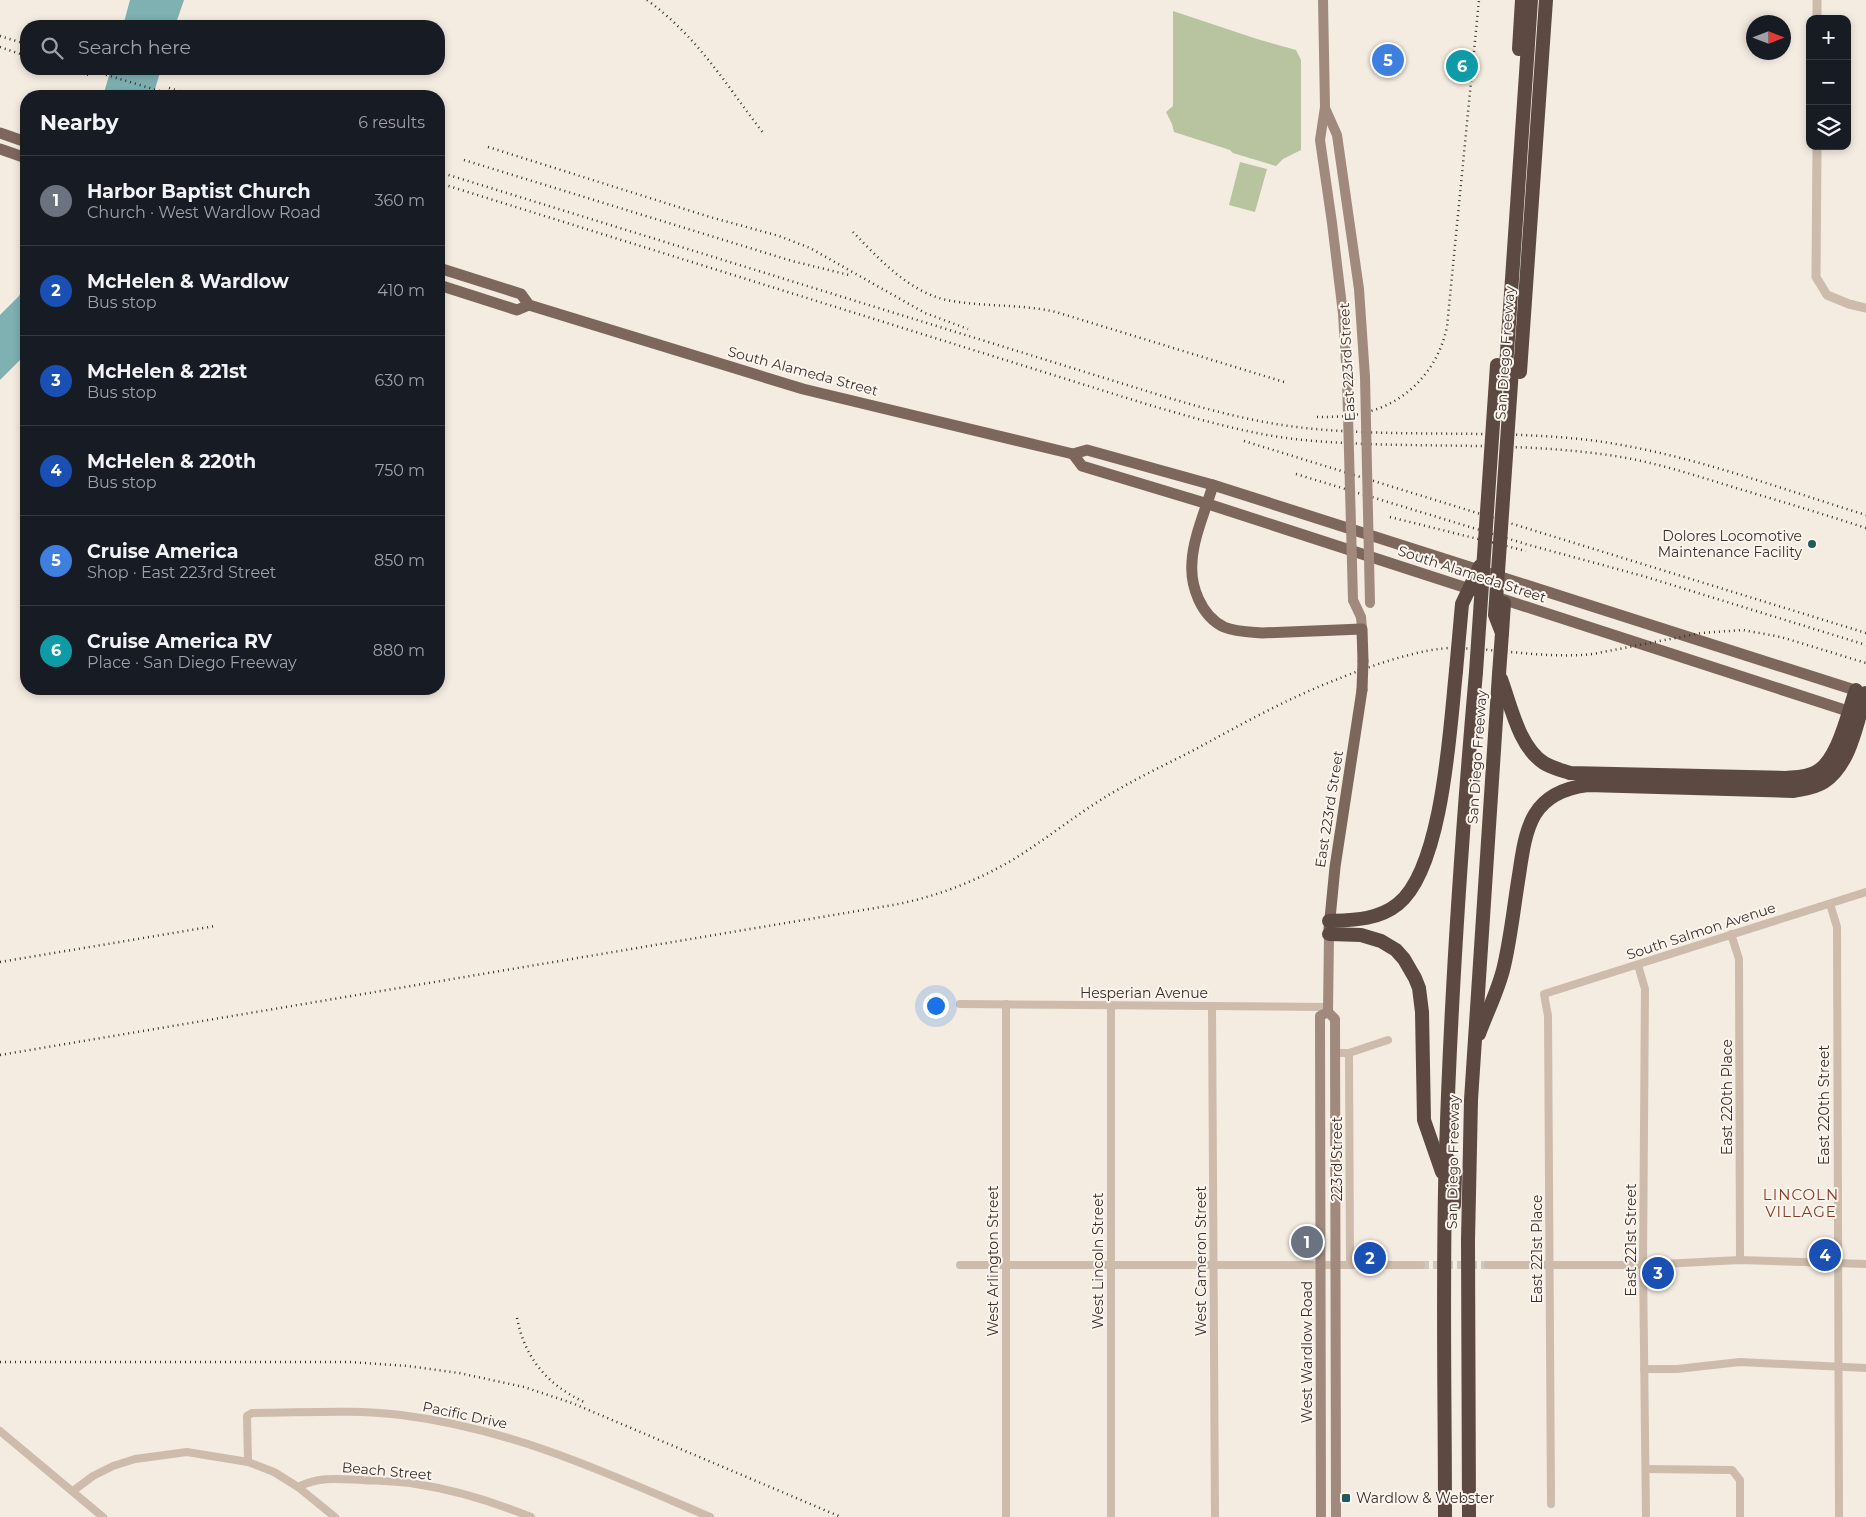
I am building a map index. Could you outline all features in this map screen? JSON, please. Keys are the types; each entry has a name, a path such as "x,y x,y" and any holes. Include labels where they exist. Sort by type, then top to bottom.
{"highway":[{"name":"San Diego Freeway","path":"1469,1517 1468,1240 1472,1073 1502,633 1495,615 1509,368 1522,0"},
{"path":"1509,368 1532,0"},
{"path":"1480,672 1509,368 1537,0"},
{"name":"San Diego Freeway","path":"1445,1517 1445,1180 1452,1017 1472,708 1480,672 1484,556 1509,368 1546,0"},
{"path":"1329,927 1384,913 1406,897 1420,875 1441,797 1462,604 1484,556"},
{"path":"1499,674 1529,750 1546,765 1570,773 1806,777 1817,772 1828,761 1858,714"},
{"path":"1473,1049 1504,967 1526,834 1537,811 1547,800 1566,789 1588,785 1806,789 1824,782 1840,766 1847,752 1862,692"},
{"path":"1329,927 1362,934 1381,941 1400,955 1415,978 1419,988 1422,1012 1424,1120 1445,1180"},
{"path":"1460,1517 1461,1131 1462,1100 1472,1073"},
{"path":"1446,1152 1455,1176 1454,1517"}],"main road":[{"name":"East 223rd Street","path":"1323,0 1325,107 1320,140 1343,314 1348,378 1353,600 1361,617 1363,661 1362,690 1335,867 1329,927 1328,1009"},
{"name":"East 223rd Street","path":"1325,107 1337,135 1359,289 1365,377 1370,603 1361,617"},
{"path":"0,133 20,140"},
{"path":"0,149 20,156"},
{"name":"South Alameda Street","path":"445,270 521,294 529,305 803,389 1073,454 1087,450 1213,485 1862,692"},
{"name":"South Alameda Street","path":"445,288 517,310 529,305"},
{"name":"South Alameda Street","path":"1073,454 1082,466 1208,504 1858,714"},
{"path":"1213,485 1191,563 1197,597 1213,620 1237,630 1262,633 1362,630"},
{"name":"West Wardlow Road","path":"1321,1517 1320,1016 1328,1009 1335,1019 1336,1517"}],"street":[{"path":"1817,0 1817,15"},
{"path":"1816,150 1816,277 1827,295 1866,308"},
{"name":"South Salmon Avenue","path":"1544,994 1866,892"},
{"name":"East 220th Street","path":"1830,904 1837,927 1839,1517"},
{"name":"East 220th Place","path":"1731,934 1739,959 1740,1260"},
{"name":"East 221st Street","path":"1638,965 1645,989 1643,1265 1646,1517"},
{"name":"East 221st Place","path":"1544,994 1548,1016 1551,1504"},
{"name":"Hesperian Avenue","path":"960,1004 1328,1009"},
{"name":"West Arlington Street","path":"1006,1004 1006,1517"},
{"name":"West Lincoln Street","path":"1110,1517 1111,1005"},
{"name":"West Cameron Street","path":"1212,1006 1215,1517"},
{"path":"1335,1053 1349,1054 1388,1040"},
{"name":"223rd Street","path":"1349,1054 1350,1265"},
{"path":"1488,1265 1643,1265 1740,1260 1866,1264"},
{"path":"960,1265 1421,1265"},
{"path":"1644,1369 1677,1369 1740,1362 1866,1368"},
{"name":"Pacific Drive","path":"248,1462 247,1416 252,1413 399,1415 460,1425 516,1439 569,1457 710,1517"},
{"path":"0,1431 103,1517"},
{"path":"72,1492 92,1476 114,1466 135,1459 187,1452 248,1462 274,1472 298,1487 335,1517"},
{"path":"1646,1469 1732,1470 1740,1480 1740,1517"},
{"name":"Beach Street","path":"298,1487 311,1481 335,1479 416,1484 474,1497 531,1517"}],"green space":[{"path":"1173,11 1296,50 1301,60 1301,150 1283,159 1276,166 1174,132 1166,112 1173,106"},
{"path":"1240,162 1267,169 1255,212 1229,205"}],"water":[{"path":"130,0 184,0 177,20 125,20"},
{"path":"109,75 159,75 155,90 105,90"},
{"path":"20,294 20,360 0,380 0,315"}],"tunnel":[{"path":"1421,1265 1488,1265"}],"railway":[{"path":"647,0 682,30 697,46 764,134"},
{"path":"1317,417 1340,417 1357,414 1393,402 1418,383 1428,371 1443,343 1447,327 1479,0"},
{"path":"0,36 20,42"},
{"path":"0,47 20,54"},
{"path":"107,75 156,90"},
{"path":"169,88 176,90"},
{"path":"488,147 710,217 779,236 810,248 925,313 968,329"},
{"path":"464,160 792,261 849,275"},
{"path":"445,174 1222,413 1263,422 1340,431 1518,435 1589,440 1660,453 1694,462 1866,515"},
{"path":"445,185 1146,404 1229,427 1272,436 1315,441 1388,445 1535,448 1608,455 1673,469 1866,528"},
{"path":"853,232 898,275 923,292 937,297 965,303 1043,309 1056,312 1284,382"},
{"path":"1244,441 1866,633"},
{"path":"1296,474 1529,545 1643,576 1866,645"},
{"path":"1390,517 1526,551"},
{"path":"0,1055 893,905 925,898 971,881 1000,867 1027,851 1112,793 1283,703 1319,686 1412,654 1455,648 1542,655 1593,654 1701,633 1743,630 1781,637 1866,663"},
{"path":"0,962 215,926"},
{"path":"517,1318 526,1346 540,1369 559,1387 584,1402"},
{"path":"0,1362 350,1362 408,1366 459,1373 524,1387 572,1403 841,1517"}],"place":[{"name":"Cruise America","path":"1388,60"},
{"name":"Cruise America RV","path":"1462,66"},
{"name":"Dolores Locomotive Maintenance Facility","path":"1812,544"},
{"name":"Harbor Baptist Church","path":"1307,1242"},
{"name":"McHelen & 220th","path":"1825,1255"},
{"name":"McHelen & Wardlow","path":"1370,1258"},
{"name":"McHelen & 221st","path":"1658,1273"},
{"name":"Wardlow & Webster","path":"1346,1498"}],"district":[{"name":"LINCOLN VILLAGE","path":"1801,1202"}]}
